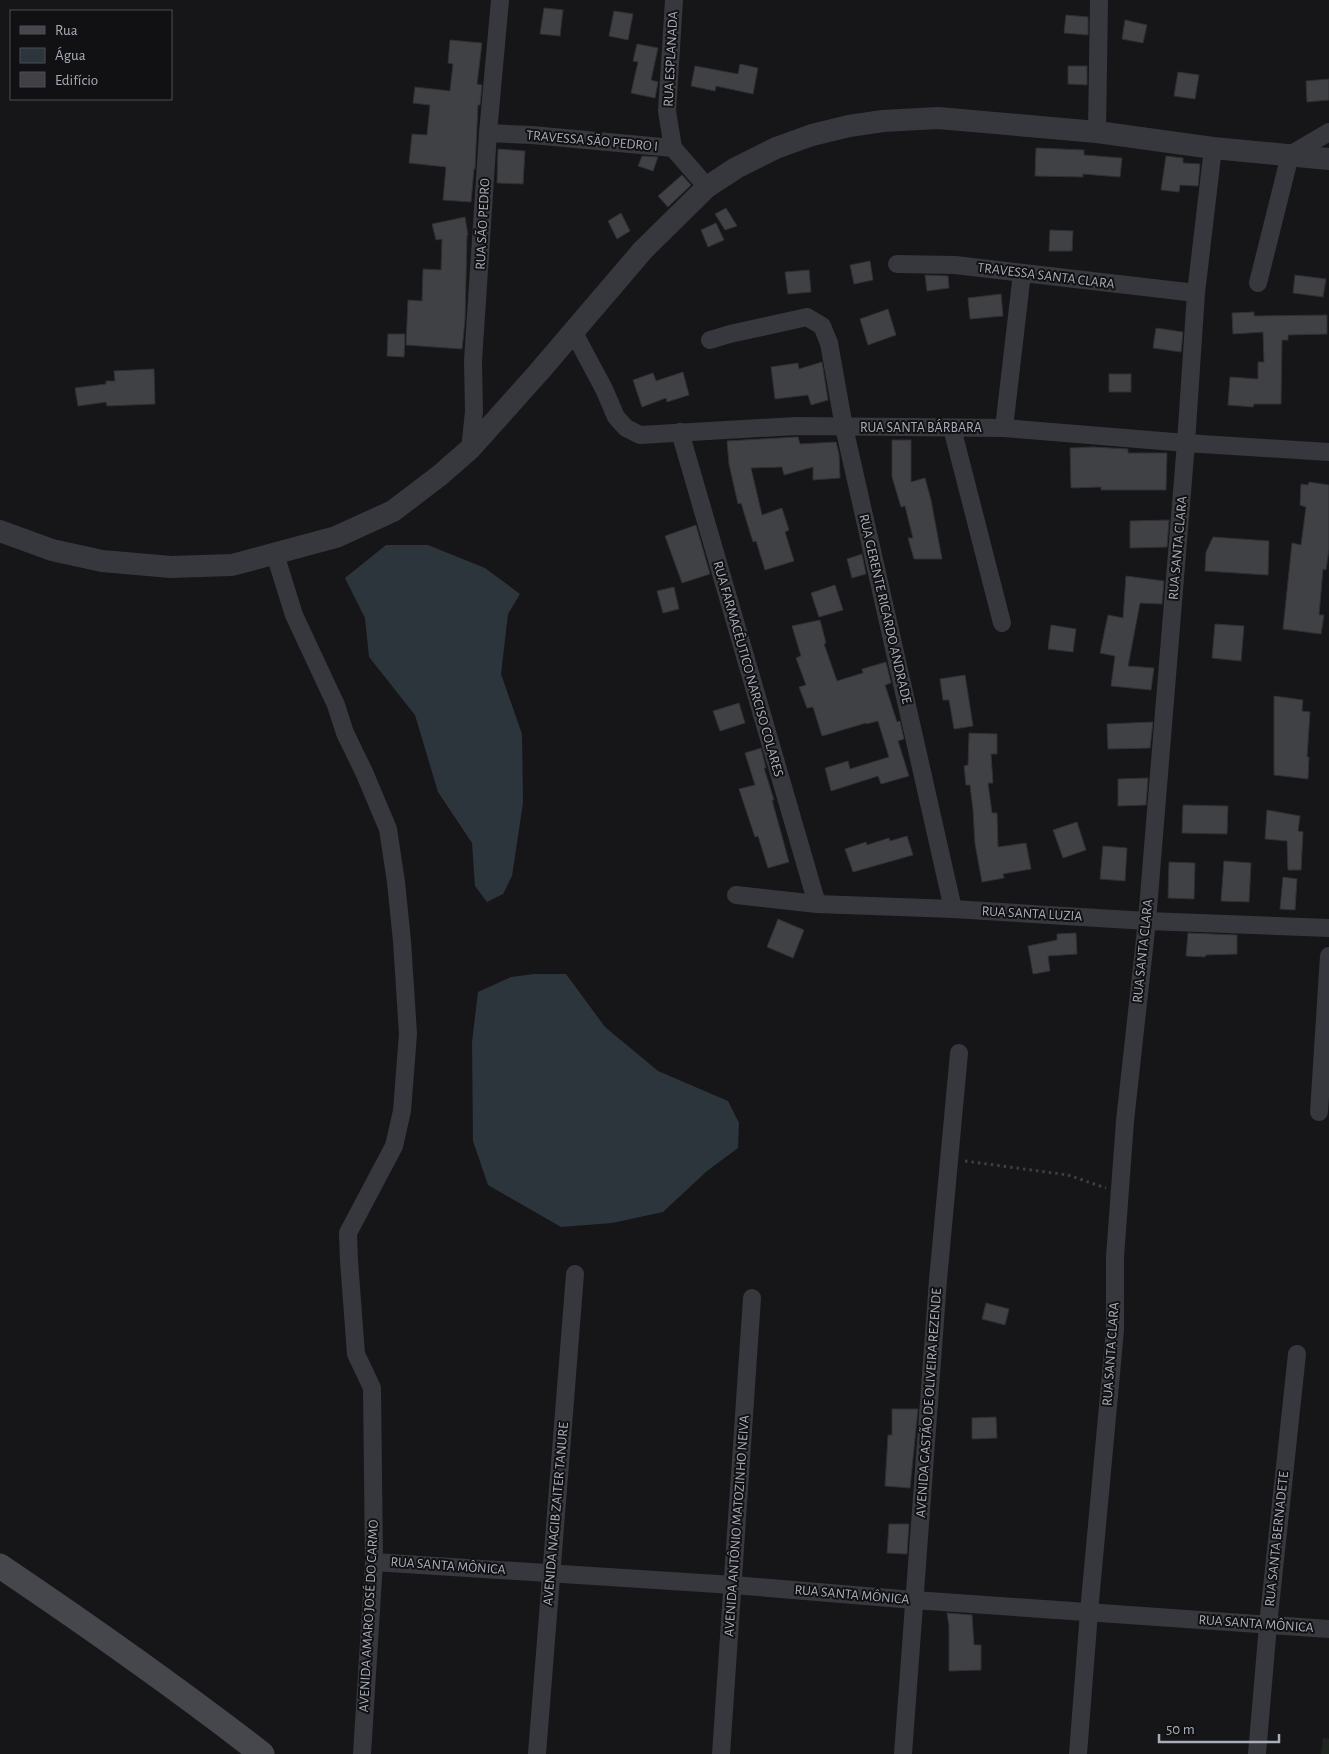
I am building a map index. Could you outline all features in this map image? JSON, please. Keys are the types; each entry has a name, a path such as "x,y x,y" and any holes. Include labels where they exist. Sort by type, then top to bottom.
{"main road":[{"path":"0,1566 76,1618 262,1754"}],"street":[{"name":"RUA SÃO PEDRO","path":"470,449 474,412 473,361 488,133 500,0"},
{"name":"RUA ESPLANADA","path":"674,0 667,111 674,148"},
{"path":"1097,132 1096,73 1099,0"},
{"path":"0,531 52,550 102,561 170,567 232,565 336,537 393,511 440,476 470,449 643,250 707,187 736,168 776,148 812,135 883,121 938,118 1097,132 1213,148 1329,159"},
{"path":"1258,283 1290,155 1329,132"},
{"name":"TRAVESSA SÃO PEDRO I","path":"488,133 532,135 674,148 707,187"},
{"name":"RUA SANTA CLARA","path":"1078,1754 1088,1612 1114,1330 1115,1257 1125,1121 1147,921 1186,443 1196,294 1213,148"},
{"name":"TRAVESSA SANTA CLARA","path":"897,264 955,265 1196,294"},
{"path":"1004,428 1022,273"},
{"name":"RUA GERENTE RICARDO ANDRADE","path":"710,340 807,317 822,326 829,343 844,427 953,909"},
{"name":"RUA SANTA BÁRBARA","path":"573,331 616,417 626,428 640,435 796,426 1004,428 1186,443 1329,452"},
{"path":"952,428 1002,623"},
{"name":"RUA FARMACÊUTICO NARCISO COLARES","path":"680,432 817,904"},
{"name":"AVENIDA AMARO JOSÉ DO CARMO","path":"274,554 294,615 336,705 345,733 388,829 396,882 408,1034 402,1111 394,1146 348,1233 348,1261 356,1354 372,1388 374,1562 362,1754"},
{"name":"RUA SANTA LUZIA","path":"736,895 817,904 953,909 1147,921 1329,928"},
{"path":"1319,1112 1329,956"},
{"name":"AVENIDA GASTÃO DE OLIVEIRA REZENDE","path":"903,1754 938,1280 959,1053"},
{"name":"AVENIDA NAGIB ZAITER TANURE","path":"537,1754 575,1274"},
{"name":"AVENIDA ANTÔNIO MATOZINHO NEIVA","path":"721,1754 752,1298"},
{"name":"RUA SANTA BERNADETE","path":"1257,1754 1268,1625 1297,1354"},
{"name":"RUA SANTA MÔNICA","path":"374,1562 733,1585 914,1600 1329,1629"}],"path":[{"path":"949,1159 1068,1175 1120,1193"}],"shaded area":[{"path":"1323,1738 1329,1739 1329,1754 1321,1754"}],"water":[{"path":"386,545 428,545 485,568 520,594 508,614 501,674 522,734 523,803 512,876 503,894 487,902 475,886 472,843 438,792 415,715 369,657 365,618 345,578"},
{"path":"534,974 566,974 605,1027 658,1071 728,1101 739,1123 738,1148 707,1171 663,1212 612,1223 561,1227 488,1185 473,1141 472,1042 478,992 511,977"}],"building":[{"path":"544,8 563,10 560,36 540,34"},
{"path":"614,11 633,14 628,40 609,36"},
{"path":"1066,15 1088,17 1088,35 1064,33"},
{"path":"1125,20 1147,25 1143,43 1122,39"},
{"path":"450,40 482,43 477,84 482,85 480,105 478,105 475,169 471,202 443,200 446,167 409,163 412,134 427,135 430,105 413,103 415,87 450,91 453,64 448,63"},
{"path":"637,44 658,48 651,80 658,82 655,98 631,93 638,62 633,61"},
{"path":"740,64 758,68 753,94 716,86 715,91 691,86 695,66 738,74"},
{"path":"1068,66 1087,66 1087,85 1068,84"},
{"path":"1178,72 1199,75 1195,99 1174,96"},
{"path":"1329,79 1329,100 1307,102 1306,81"},
{"path":"1036,148 1084,150 1084,155 1122,158 1120,177 1083,174 1083,177 1035,176"},
{"path":"498,149 525,151 523,184 497,183"},
{"path":"642,156 658,157 653,171 638,166"},
{"path":"1166,156 1183,158 1183,163 1200,164 1198,186 1180,185 1179,192 1161,190"},
{"path":"682,175 691,185 668,207 658,196"},
{"path":"726,208 737,226 725,230 715,214"},
{"path":"621,213 630,231 617,239 608,221"},
{"path":"465,217 468,235 462,349 406,345 408,300 422,301 423,269 441,270 442,239 436,240 432,224"},
{"path":"716,223 724,240 708,247 701,230"},
{"path":"1050,230 1073,231 1072,251 1049,251"},
{"path":"870,261 873,280 854,284 850,265"},
{"path":"809,270 811,292 788,294 785,272"},
{"path":"925,275 948,276 949,288 927,291"},
{"path":"1295,275 1326,279 1323,297 1293,293"},
{"path":"1001,294 1003,316 970,319 968,298"},
{"path":"888,309 896,335 868,345 860,319"},
{"path":"1254,312 1254,316 1327,315 1327,334 1288,335 1288,340 1282,340 1281,404 1254,404 1253,407 1228,405 1230,377 1258,379 1258,362 1264,362 1263,332 1233,334 1232,313"},
{"path":"1156,328 1183,332 1181,352 1153,348"},
{"path":"388,334 405,334 404,357 387,356"},
{"path":"822,362 828,400 811,405 808,395 775,399 771,367 798,363 799,369"},
{"path":"154,369 155,404 107,406 106,402 78,406 75,388 106,384 106,381 115,381 114,371"},
{"path":"683,372 689,395 667,402 666,398 642,407 633,380 653,373 656,381"},
{"path":"1109,374 1131,374 1131,392 1109,392"},
{"path":"798,437 800,444 836,442 839,454 840,478 813,480 813,467 784,475 782,467 751,468 762,515 782,508 789,530 785,532 794,561 765,570 756,541 753,542 741,503 738,504 729,464 727,441"},
{"path":"892,440 911,440 911,482 925,478 942,559 914,559 908,538 913,538 905,506 901,507 892,477"},
{"path":"1070,448 1128,449 1128,453 1167,453 1166,490 1101,490 1101,487 1071,488"},
{"path":"1309,482 1329,485 1329,549 1326,570 1323,569 1319,615 1324,615 1321,634 1283,629 1292,543 1301,545 1306,507 1300,505 1301,484 1308,485"},
{"path":"1169,520 1167,547 1130,548 1130,521"},
{"path":"696,525 710,574 682,583 665,536"},
{"path":"1213,537 1269,541 1268,575 1205,571 1206,552"},
{"path":"862,554 866,574 852,578 847,559"},
{"path":"1126,576 1164,581 1162,604 1140,603 1128,666 1154,668 1151,690 1111,686 1115,656 1100,653 1108,615 1123,618"},
{"path":"835,585 843,610 819,617 811,593"},
{"path":"674,587 679,609 663,613 657,591"},
{"path":"820,620 826,643 824,644 837,681 863,673 862,669 886,662 891,683 885,685 897,722 900,721 904,739 898,741 909,776 881,784 878,776 831,791 825,768 848,761 850,769 889,757 878,721 822,736 813,707 807,708 799,687 806,685 796,658 801,656 792,626"},
{"path":"1215,624 1244,626 1241,661 1212,658"},
{"path":"1051,625 1076,629 1073,652 1048,649"},
{"path":"965,675 973,726 954,729 949,700 943,700 940,679"},
{"path":"1274,696 1303,700 1302,711 1310,712 1307,757 1309,757 1308,779 1274,775"},
{"path":"739,703 745,723 720,731 713,711"},
{"path":"1153,722 1150,748 1108,749 1107,724"},
{"path":"969,733 997,734 997,754 991,754 993,783 988,783 992,813 997,813 998,847 1026,843 1031,869 1003,874 1004,878 982,882 975,844 970,785 966,785 964,766 968,765"},
{"path":"761,748 766,768 764,768 789,862 768,868 758,836 755,837 739,789 755,785 745,753"},
{"path":"1148,778 1146,805 1118,806 1118,779"},
{"path":"1183,805 1228,806 1227,834 1182,833"},
{"path":"1267,810 1300,816 1298,831 1303,832 1301,870 1288,870 1287,841 1265,839"},
{"path":"1077,822 1086,850 1063,858 1053,830"},
{"path":"907,836 913,855 853,872 845,849 866,842 867,845 889,838 890,841"},
{"path":"1103,846 1127,848 1125,881 1100,879"},
{"path":"1224,861 1251,863 1249,902 1221,901"},
{"path":"1169,862 1195,863 1194,899 1168,898"},
{"path":"1283,877 1297,879 1295,910 1280,909"},
{"path":"778,919 804,930 793,958 767,947"},
{"path":"1076,933 1077,954 1048,956 1050,971 1033,974 1028,946 1057,940 1057,934"},
{"path":"1188,933 1237,935 1237,954 1206,955 1205,957 1186,956"},
{"path":"986,1303 1009,1309 1005,1325 982,1319"},
{"path":"892,1409 918,1409 910,1488 885,1486 888,1435 892,1435"},
{"path":"996,1417 997,1438 972,1439 972,1418"},
{"path":"889,1524 909,1524 907,1554 887,1553"},
{"path":"947,1613 972,1615 974,1645 981,1645 981,1670 949,1671 949,1626"}]}
